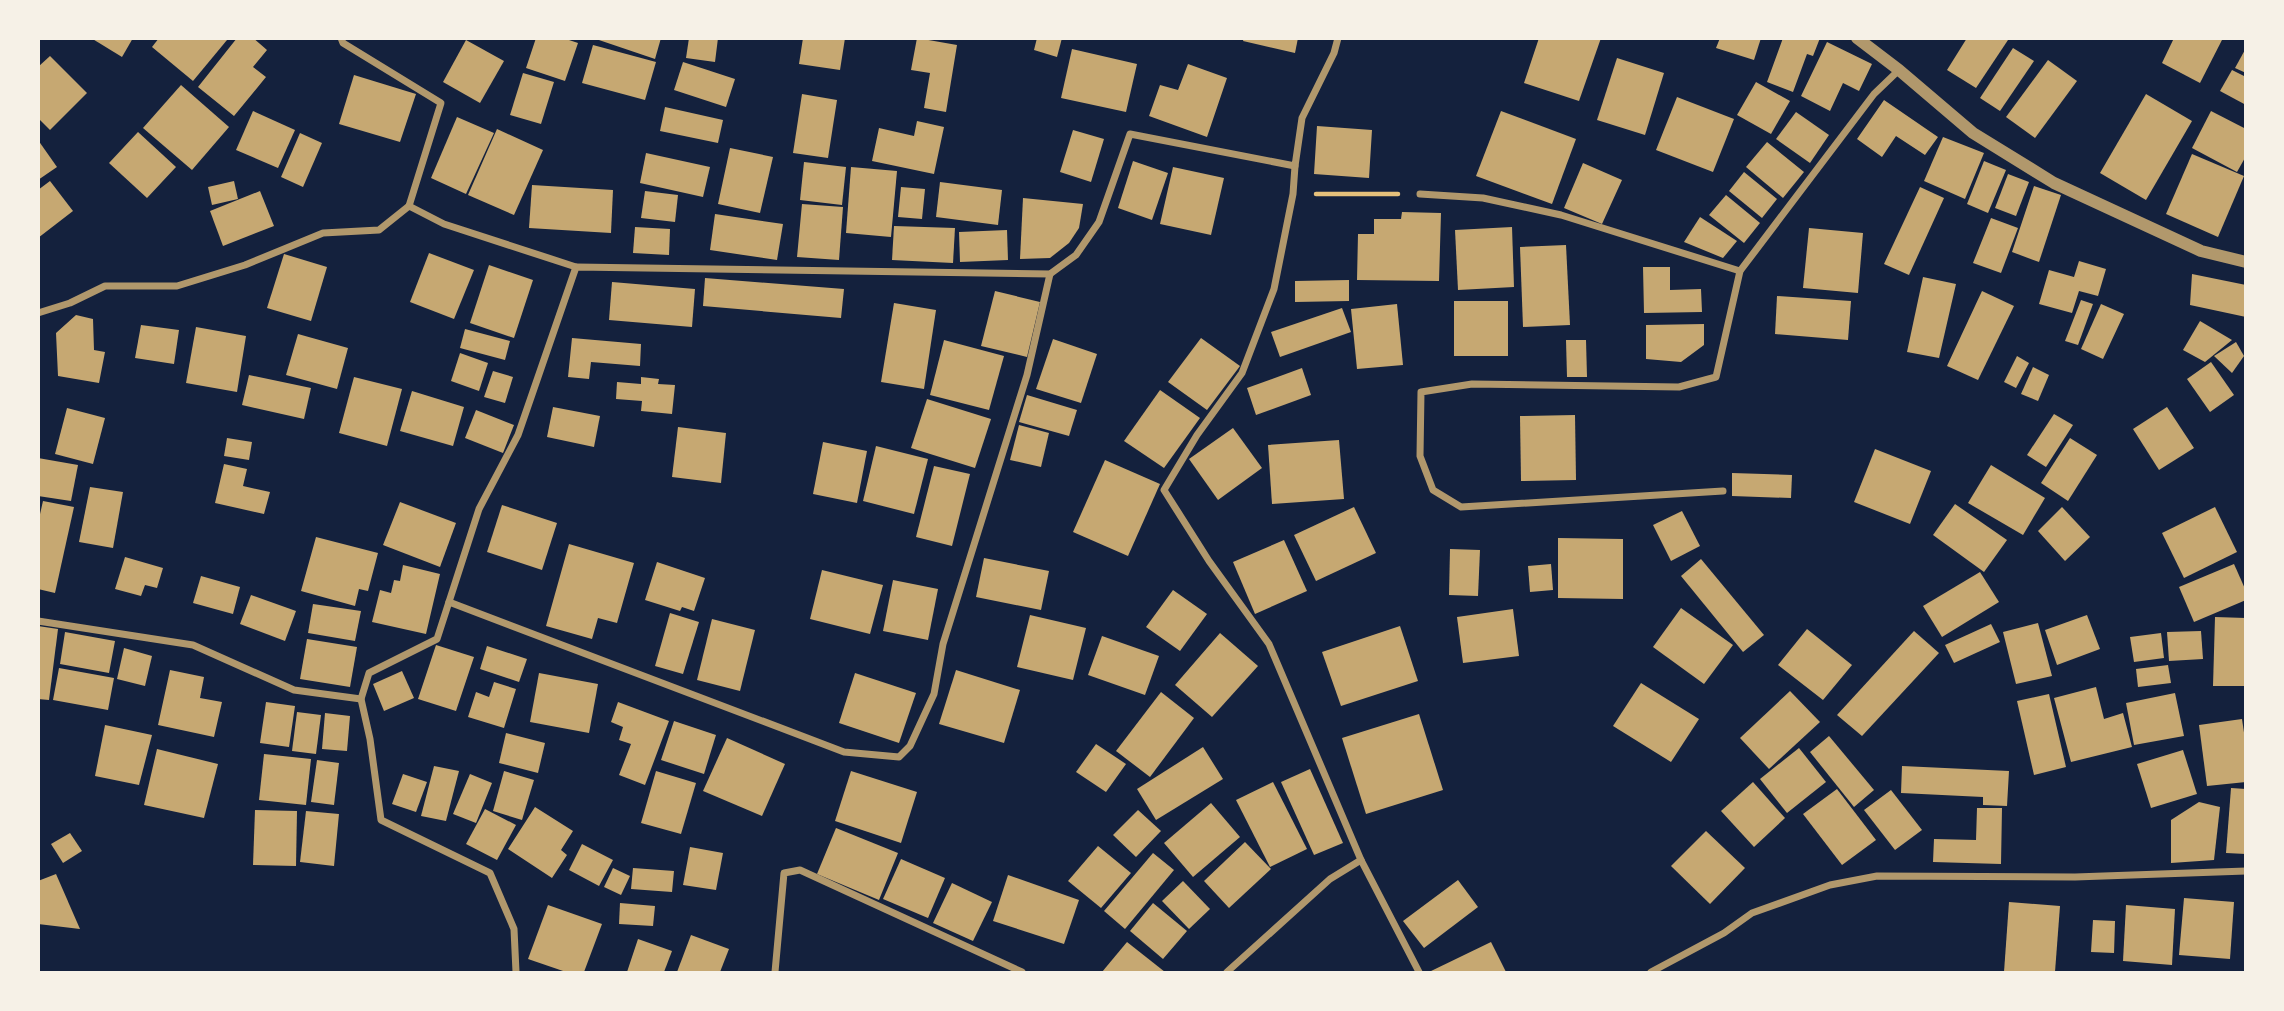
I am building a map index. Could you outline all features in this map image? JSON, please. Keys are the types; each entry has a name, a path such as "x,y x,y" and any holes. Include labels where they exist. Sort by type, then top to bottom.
{"street":[{"path":"38,313 70,303 105,286 177,286 245,265 323,233 379,230 409,205 441,103 343,43 341,38"},
{"path":"1338,38 1334,53 1301,118 1293,194 1274,289 1242,373 1197,435 1164,490 1209,561 1269,644 1361,860 1419,972"},
{"path":"1857,38 1973,133 2054,183 2202,251 2245,262"},
{"path":"1723,491 1461,507 1433,490 1420,456 1421,391 1472,384 1679,387 1716,377 1740,271 1874,94 1899,70"},
{"path":"409,205 444,224 576,267 1050,274 1076,255 1099,222 1130,134 1295,166"},
{"path":"1420,194 1483,198 1561,215 1740,271"},
{"path":"516,972 514,929 490,873 381,820 370,739 361,699 369,673 437,639 479,509 518,435 576,267"},
{"path":"449,602 844,752 899,757 910,746 934,694 943,644 1027,375 1050,274"},
{"path":"38,621 193,645 294,690 361,699"},
{"path":"1227,972 1331,879 1361,860"},
{"path":"775,972 784,873 800,870 1022,972"},
{"path":"1651,972 1724,933 1752,912 1830,885 1877,876 2075,877 2245,871"}],"path":[{"path":"1293,194 1420,194"}],"building":[{"path":"91,38 133,38 122,57"},
{"path":"159,38 227,40 193,81 152,47"},
{"path":"237,38 253,38 267,50 253,67 266,77 234,116 198,87"},
{"path":"536,38 563,38 578,43 565,81 526,68"},
{"path":"593,38 661,38 655,59"},
{"path":"689,38 718,38 715,62 686,58"},
{"path":"803,38 845,38 840,70 799,64"},
{"path":"917,38 957,45 946,112 924,108 930,73 911,70"},
{"path":"1037,38 1062,38 1057,57 1034,50"},
{"path":"1244,38 1298,38 1295,53 1243,41"},
{"path":"1539,38 1601,38 1579,101 1524,83"},
{"path":"1720,38 1761,38 1754,60 1716,48"},
{"path":"1783,38 1820,38 1813,56 1807,54 1793,92 1767,82"},
{"path":"1967,38 2008,40 1976,88 1947,70"},
{"path":"2174,38 2223,38 2200,83 2162,63"},
{"path":"466,40 504,61 480,103 443,82"},
{"path":"1827,42 1872,64 1859,91 1843,83 1830,111 1801,96"},
{"path":"593,45 656,62 645,100 582,83"},
{"path":"2013,48 2034,61 2000,111 1980,98"},
{"path":"2246,48 2246,73 2235,68"},
{"path":"1072,49 1137,64 1126,112 1061,98"},
{"path":"50,56 87,93 50,130 38,118 38,67"},
{"path":"1617,58 1664,73 1645,135 1597,120"},
{"path":"2048,60 2077,81 2035,138 2006,117"},
{"path":"683,62 735,79 726,107 674,90"},
{"path":"1188,64 1227,78 1207,137 1149,116 1160,85 1178,90"},
{"path":"2232,70 2246,77 2246,105 2220,91"},
{"path":"523,73 554,82 541,124 510,115"},
{"path":"354,75 416,94 400,142 339,124"},
{"path":"1756,82 1790,101 1771,134 1737,115"},
{"path":"181,85 229,127 192,170 143,128"},
{"path":"802,94 837,100 828,158 793,153"},
{"path":"2146,94 2192,121 2146,200 2100,173"},
{"path":"1677,97 1734,119 1713,172 1656,150"},
{"path":"1884,100 1938,137 1925,155 1896,136 1882,157 1857,139"},
{"path":"665,107 723,120 718,143 660,131"},
{"path":"253,111 295,130 278,168 236,150"},
{"path":"1501,111 1576,139 1552,204 1476,176"},
{"path":"2211,111 2246,129 2246,156 2237,172 2192,148"},
{"path":"1796,112 1829,135 1810,163 1776,139"},
{"path":"457,117 494,133 466,194 431,178"},
{"path":"917,121 944,127 934,174 872,161 879,128 914,136"},
{"path":"1317,126 1372,130 1369,178 1314,174"},
{"path":"497,129 543,150 514,215 468,195"},
{"path":"1073,130 1104,139 1091,182 1060,172"},
{"path":"138,132 176,167 147,198 109,163"},
{"path":"300,133 322,143 303,187 281,177"},
{"path":"1943,137 1984,153 1965,199 1924,181"},
{"path":"38,140 57,167 38,180"},
{"path":"1767,142 1804,172 1783,198 1746,167"},
{"path":"730,148 773,157 760,213 718,204"},
{"path":"646,153 710,167 703,197 640,183"},
{"path":"2192,154 2244,176 2218,237 2166,214"},
{"path":"1133,161 1168,173 1152,220 1118,208"},
{"path":"1984,161 2006,170 1988,213 1967,204"},
{"path":"804,162 846,167 842,205 800,200"},
{"path":"1583,163 1622,180 1602,224 1564,208"},
{"path":"851,167 897,171 891,237 846,233"},
{"path":"1173,167 1224,178 1211,235 1160,224"},
{"path":"1744,172 1777,199 1762,218 1729,191"},
{"path":"2008,174 2029,182 2016,216 1995,208"},
{"path":"50,181 73,211 38,238 38,190"},
{"path":"234,181 238,199 212,205 208,187"},
{"path":"940,182 1002,190 998,225 936,217"},
{"path":"532,185 613,190 611,233 529,228"},
{"path":"2034,186 2061,195 2039,262 2012,252"},
{"path":"901,187 925,189 922,219 898,217"},
{"path":"1920,187 1944,198 1909,275 1884,264"},
{"path":"260,191 274,226 223,246 210,211"},
{"path":"645,191 678,195 675,222 641,218"},
{"path":"1726,195 1760,223 1744,243 1709,215"},
{"path":"1023,198 1083,204 1079,228 1069,243 1050,258 1020,259"},
{"path":"802,204 843,207 839,260 797,257"},
{"path":"1402,212 1441,213 1439,281 1357,280 1358,234 1374,234 1374,219 1401,219"},
{"path":"715,214 783,224 777,260 710,250"},
{"path":"1700,217 1737,241 1723,258 1684,242"},
{"path":"1991,218 2018,228 2001,273 1973,263"},
{"path":"894,226 955,228 953,263 892,260"},
{"path":"635,227 670,229 669,255 633,253"},
{"path":"1512,227 1514,287 1458,290 1455,230"},
{"path":"1809,228 1863,233 1858,293 1803,288"},
{"path":"1007,230 1008,260 960,262 959,232"},
{"path":"1566,245 1570,325 1523,327 1520,247"},
{"path":"429,253 474,270 454,319 410,302"},
{"path":"284,254 327,267 311,321 267,308"},
{"path":"2079,261 2106,269 2098,296 2079,291 2072,313 2039,304 2049,270 2074,277"},
{"path":"489,265 533,280 514,338 470,323"},
{"path":"1643,267 1670,267 1670,290 1701,289 1702,312 1644,313"},
{"path":"2192,274 2246,285 2246,317 2190,305"},
{"path":"1923,277 1956,284 1939,358 1907,352"},
{"path":"705,278 844,289 841,318 703,306"},
{"path":"1349,280 1349,301 1295,302 1295,281"},
{"path":"612,282 695,289 692,327 609,320"},
{"path":"995,291 1040,302 1027,357 981,346"},
{"path":"1982,291 2014,306 1978,380 1947,366"},
{"path":"1777,296 1851,301 1848,340 1775,334"},
{"path":"2081,300 2093,304 2078,345 2065,341"},
{"path":"1454,301 1508,301 1508,356 1454,356"},
{"path":"894,303 936,310 924,389 881,382"},
{"path":"1397,304 1403,365 1357,369 1351,309"},
{"path":"2101,304 2124,314 2103,359 2081,349"},
{"path":"1342,308 1351,332 1280,357 1271,332"},
{"path":"76,315 93,319 94,350 105,352 99,383 58,376 56,333"},
{"path":"2200,321 2232,340 2205,362 2183,350"},
{"path":"1704,324 1704,345 1681,362 1646,359 1646,325"},
{"path":"141,325 179,330 174,364 135,358"},
{"path":"196,327 246,336 237,392 186,383"},
{"path":"465,329 510,341 505,360 460,348"},
{"path":"298,334 348,348 337,389 286,375"},
{"path":"572,338 641,344 640,366 591,362 589,379 568,377"},
{"path":"1201,338 1240,366 1207,410 1168,382"},
{"path":"1053,339 1097,354 1081,403 1036,389"},
{"path":"944,340 1004,356 989,410 930,395"},
{"path":"1566,340 1586,340 1587,377 1567,377"},
{"path":"2236,342 2244,356 2232,373 2214,356"},
{"path":"460,353 488,363 479,391 451,381"},
{"path":"2017,356 2029,363 2016,388 2004,382"},
{"path":"2211,362 2234,395 2210,412 2187,379"},
{"path":"2033,367 2049,375 2038,401 2021,394"},
{"path":"1302,368 1311,395 1256,415 1247,388"},
{"path":"493,371 513,377 505,403 484,397"},
{"path":"249,375 311,388 304,419 242,405"},
{"path":"354,377 402,389 387,446 339,433"},
{"path":"641,377 659,379 658,384 675,385 672,414 641,411 642,401 616,399 617,382 641,384"},
{"path":"1160,390 1200,418 1164,468 1124,441"},
{"path":"412,391 464,407 453,446 400,431"},
{"path":"1027,395 1077,410 1069,436 1019,422"},
{"path":"927,399 991,419 975,468 911,448"},
{"path":"553,407 600,416 594,447 547,437"},
{"path":"2167,407 2194,448 2159,470 2133,429"},
{"path":"67,408 105,418 93,464 55,454"},
{"path":"476,410 514,425 503,453 465,438"},
{"path":"2054,414 2073,425 2046,467 2027,455"},
{"path":"1575,415 1576,480 1521,481 1520,416"},
{"path":"1019,425 1049,433 1041,467 1010,460"},
{"path":"678,427 726,433 721,483 672,477"},
{"path":"1233,428 1262,468 1218,500 1189,459"},
{"path":"227,438 252,442 249,460 224,456"},
{"path":"2070,438 2097,455 2068,501 2041,483"},
{"path":"1339,440 1344,499 1272,504 1268,445"},
{"path":"823,442 867,451 857,503 813,494"},
{"path":"876,446 928,459 914,514 863,501"},
{"path":"1875,449 1931,471 1910,524 1854,502"},
{"path":"38,458 78,465 71,501 38,496"},
{"path":"1105,460 1160,484 1128,556 1073,532"},
{"path":"224,464 247,469 243,486 270,492 264,514 215,503"},
{"path":"1991,465 2045,498 2023,535 1968,503"},
{"path":"934,466 970,474 952,546 916,537"},
{"path":"1732,473 1792,475 1791,498 1732,496"},
{"path":"90,487 123,492 113,548 79,542"},
{"path":"43,501 74,507 55,593 38,589 38,523"},
{"path":"400,502 456,523 440,567 383,545"},
{"path":"1955,504 2007,540 1984,572 1933,535"},
{"path":"502,505 557,523 542,570 487,552"},
{"path":"1354,507 1376,553 1316,581 1294,535"},
{"path":"2062,507 2090,537 2065,561 2038,531"},
{"path":"2215,507 2237,552 2184,578 2162,533"},
{"path":"1682,511 1700,546 1671,561 1653,525"},
{"path":"316,537 378,553 368,591 359,589 355,606 301,591"},
{"path":"1558,538 1623,539 1623,599 1558,598"},
{"path":"1284,540 1307,591 1255,614 1233,562"},
{"path":"569,544 634,563 617,623 598,618 592,639 546,626"},
{"path":"1450,549 1480,550 1478,596 1449,595"},
{"path":"125,557 163,568 157,588 145,585 141,596 115,589"},
{"path":"984,558 1049,571 1041,610 976,597"},
{"path":"1701,559 1764,635 1743,652 1681,576"},
{"path":"657,562 705,578 694,611 682,607 680,611 645,600"},
{"path":"1551,564 1553,590 1530,592 1528,566"},
{"path":"2234,564 2246,591 2246,600 2194,622 2179,587"},
{"path":"403,565 440,574 426,634 372,622 380,590 391,593 394,580 400,581"},
{"path":"822,570 883,585 870,634 810,619"},
{"path":"1980,572 1999,602 1942,637 1923,606"},
{"path":"201,576 240,587 233,614 193,603"},
{"path":"893,580 938,589 928,640 883,631"},
{"path":"1173,590 1207,614 1180,651 1146,627"},
{"path":"251,595 296,611 285,641 240,624"},
{"path":"313,604 361,611 355,641 308,633"},
{"path":"1681,608 1733,645 1704,684 1653,647"},
{"path":"1513,609 1519,656 1463,663 1457,617"},
{"path":"670,613 699,622 683,674 655,666"},
{"path":"1030,615 1086,628 1073,680 1017,667"},
{"path":"2087,615 2100,649 2057,665 2045,630"},
{"path":"2215,617 2246,618 2246,686 2213,686"},
{"path":"712,619 755,630 740,691 697,680"},
{"path":"2038,623 2052,676 2016,684 2003,632"},
{"path":"1991,624 2000,642 1954,663 1945,645"},
{"path":"38,626 58,629 49,700 38,699"},
{"path":"1400,626 1418,681 1341,706 1322,652"},
{"path":"1807,629 1852,665 1823,700 1778,665"},
{"path":"1914,631 1939,653 1862,736 1837,715"},
{"path":"2201,631 2203,659 2169,661 2167,632"},
{"path":"65,632 115,641 109,673 60,664"},
{"path":"1220,633 1258,666 1212,717 1175,685"},
{"path":"2161,633 2164,658 2134,662 2130,637"},
{"path":"1102,636 1159,656 1145,695 1088,675"},
{"path":"307,639 357,647 350,687 300,679"},
{"path":"436,645 474,657 456,711 418,699"},
{"path":"487,646 527,659 519,682 480,669"},
{"path":"124,648 152,656 145,686 117,679"},
{"path":"2168,665 2171,683 2138,687 2136,669"},
{"path":"59,668 114,678 108,710 53,700"},
{"path":"170,670 204,677 200,698 222,702 214,737 158,725"},
{"path":"956,670 1020,690 1004,743 939,724"},
{"path":"402,671 414,698 384,711 373,684"},
{"path":"539,673 598,684 589,733 530,722"},
{"path":"855,673 916,693 899,743 839,723"},
{"path":"494,682 516,689 504,728 468,717 476,692 489,697"},
{"path":"1641,683 1699,719 1671,762 1613,726"},
{"path":"2096,687 2104,719 2123,713 2132,747 2071,762 2054,698"},
{"path":"1790,691 1820,722 1769,769 1740,738"},
{"path":"1161,692 1194,718 1150,777 1116,751"},
{"path":"2175,693 2184,736 2134,745 2126,703"},
{"path":"2049,694 2066,767 2034,775 2017,701"},
{"path":"266,702 295,706 289,747 260,743"},
{"path":"618,702 669,721 645,785 619,775 631,744 619,740 623,727 611,722"},
{"path":"297,712 321,715 316,754 292,751"},
{"path":"325,713 350,716 347,751 322,749"},
{"path":"1419,714 1443,790 1366,814 1342,738"},
{"path":"2242,719 2246,746 2246,782 2207,786 2199,725"},
{"path":"674,721 716,735 704,774 661,760"},
{"path":"105,725 152,735 139,785 95,776"},
{"path":"506,733 545,743 538,773 499,763"},
{"path":"1829,736 1874,790 1854,807 1810,752"},
{"path":"727,738 785,764 762,816 703,791"},
{"path":"1096,744 1126,764 1106,792 1076,772"},
{"path":"1203,747 1223,779 1156,820 1137,789"},
{"path":"1799,748 1826,782 1787,813 1760,779"},
{"path":"157,749 218,764 204,818 144,805"},
{"path":"2183,750 2197,794 2151,808 2137,764"},
{"path":"264,754 311,759 306,805 259,800"},
{"path":"317,760 339,763 334,805 311,802"},
{"path":"434,766 459,771 446,821 421,816"},
{"path":"1902,766 2009,771 2007,806 1983,805 1983,797 1901,793"},
{"path":"1310,769 1343,843 1314,855 1281,782"},
{"path":"504,771 534,780 522,820 493,811"},
{"path":"656,771 696,783 681,834 641,823"},
{"path":"851,771 917,792 901,843 835,821"},
{"path":"403,774 427,782 416,812 392,804"},
{"path":"470,774 492,783 476,823 453,814"},
{"path":"1273,782 1307,849 1270,867 1236,800"},
{"path":"1753,782 1785,818 1754,847 1721,811"},
{"path":"2231,788 2246,789 2246,854 2226,853"},
{"path":"1837,789 1876,840 1842,865 1803,814"},
{"path":"1891,790 1922,830 1895,850 1864,810"},
{"path":"2199,802 2220,807 2214,860 2171,863 2171,820"},
{"path":"1211,803 1240,837 1193,877 1164,843"},
{"path":"535,807 573,831 561,850 567,855 552,878 508,849"},
{"path":"1977,808 2002,808 2001,864 1933,862 1934,839 1976,840"},
{"path":"485,809 516,825 497,860 466,844"},
{"path":"255,810 297,811 296,866 253,865"},
{"path":"1138,810 1161,831 1136,857 1113,835"},
{"path":"306,811 339,814 334,866 300,862"},
{"path":"836,828 898,853 879,900 817,874"},
{"path":"1706,831 1745,868 1710,904 1671,866"},
{"path":"70,833 82,851 63,863 51,844"},
{"path":"1245,842 1271,869 1229,908 1204,881"},
{"path":"582,844 613,860 599,886 569,870"},
{"path":"1098,846 1131,873 1101,908 1068,881"},
{"path":"690,847 723,853 716,890 683,885"},
{"path":"1153,853 1174,870 1125,929 1104,911"},
{"path":"901,859 945,878 928,918 883,899"},
{"path":"613,868 630,876 621,895 604,887"},
{"path":"633,868 674,871 672,892 631,889"},
{"path":"56,874 80,929 38,924 38,881"},
{"path":"1008,875 1079,900 1064,944 993,921"},
{"path":"1458,880 1478,907 1424,948 1403,921"},
{"path":"1183,881 1210,909 1189,929 1162,901"},
{"path":"952,883 992,902 973,941 933,923"},
{"path":"2184,898 2234,902 2230,959 2179,955"},
{"path":"2009,902 2060,906 2055,972 2004,972"},
{"path":"620,903 655,906 653,926 619,924"},
{"path":"1153,903 1187,931 1163,959 1130,931"},
{"path":"548,905 602,924 584,972 566,972 528,959"},
{"path":"2126,905 2175,909 2172,965 2123,961"},
{"path":"2093,920 2115,921 2114,953 2091,952"},
{"path":"691,935 729,949 720,972 677,972"},
{"path":"638,939 672,951 664,972 627,972"},
{"path":"1127,942 1165,972 1102,972"},
{"path":"1491,942 1506,972 1429,972"}]}
